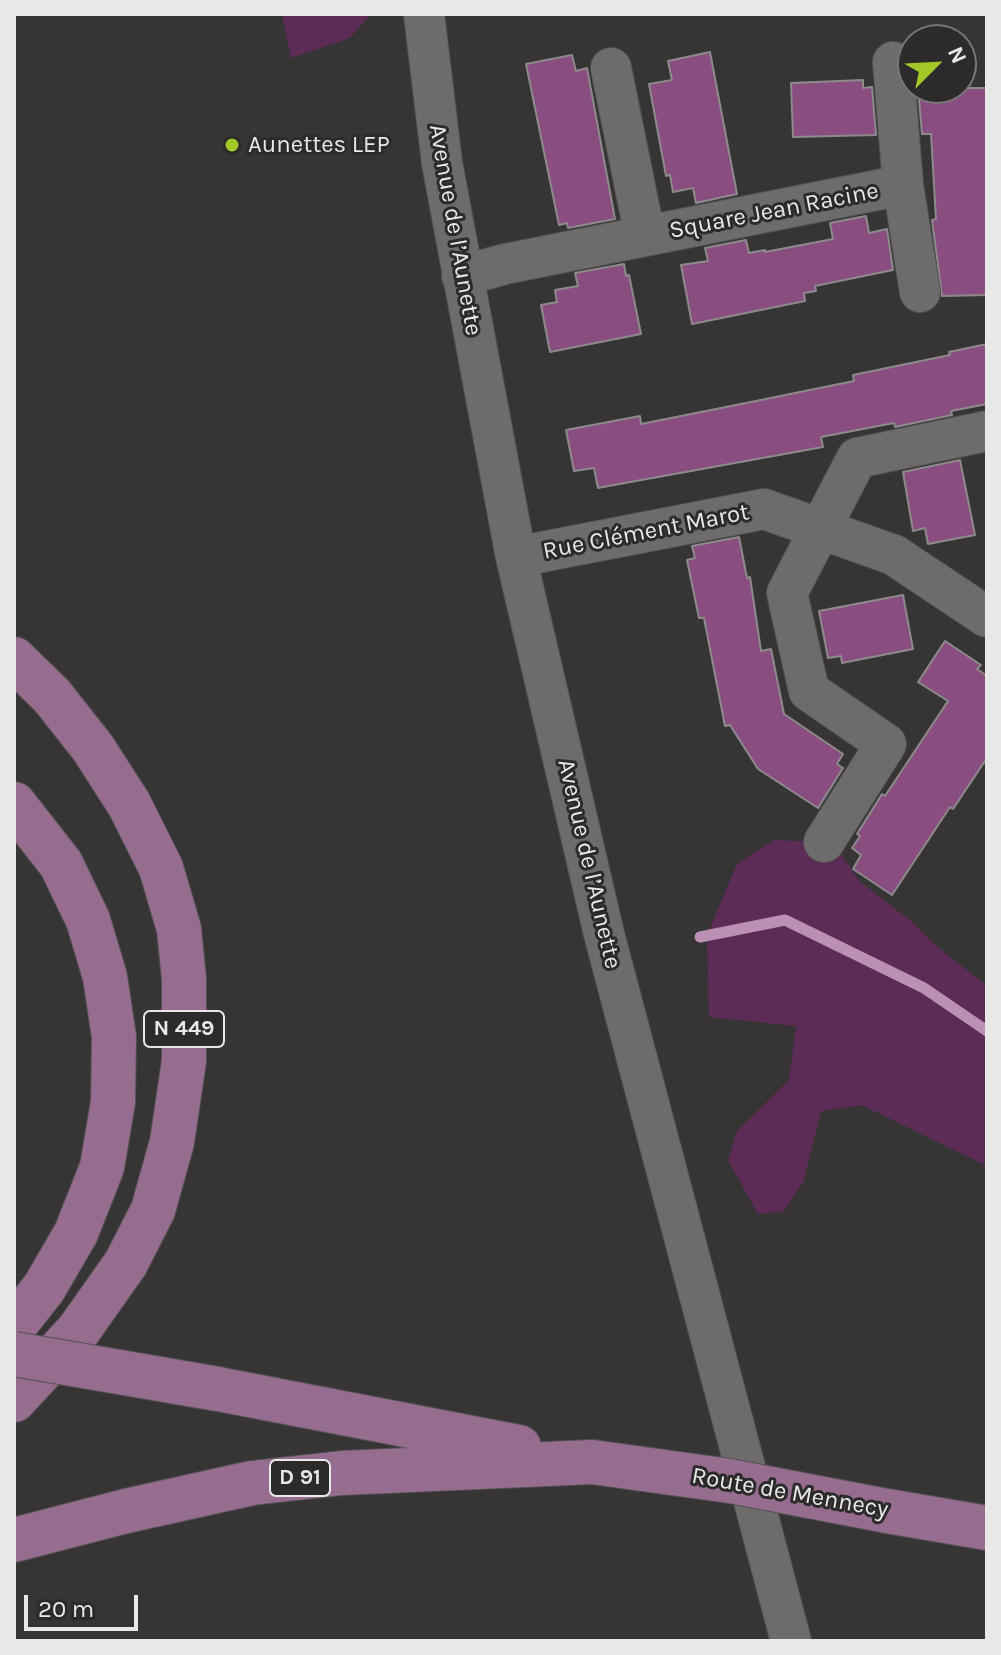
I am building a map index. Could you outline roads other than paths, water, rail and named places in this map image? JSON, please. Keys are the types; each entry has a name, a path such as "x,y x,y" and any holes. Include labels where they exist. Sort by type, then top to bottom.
{"main road":[{"name":"N 449","path":"14,659 52,696 93,748 129,804 161,868 179,929 184,979 184,1061 172,1142 153,1210 126,1263 78,1331 14,1400"},
{"path":"14,804 61,864 88,920 105,977 114,1037 113,1102 102,1167 76,1233 44,1288 14,1326"},
{"name":"D 91","path":"14,1354 218,1389 592,1462"},
{"name":"D 91","path":"14,1540 252,1483 342,1473 592,1462"},
{"name":"Route de Mennecy","path":"592,1462 730,1481 987,1528"}],"street":[{"name":"Avenue de l’Aunette","path":"424,14 430,76 462,276 516,557 604,934 791,1641"},
{"name":"Square Jean Racine","path":"893,62 903,185 920,292"},
{"name":"Square Jean Racine","path":"611,68 645,236"},
{"name":"Square Jean Racine","path":"462,276 505,264 903,185"},
{"path":"824,842 886,744 809,691 787,593 857,458 987,431"},
{"name":"Rue Clément Marot","path":"516,557 764,509 894,555 987,617"}],"waterway":[{"path":"700,937 785,920 924,988 987,1031"}],"place":[{"name":"Aunettes LEP","path":"232,145"}]}
